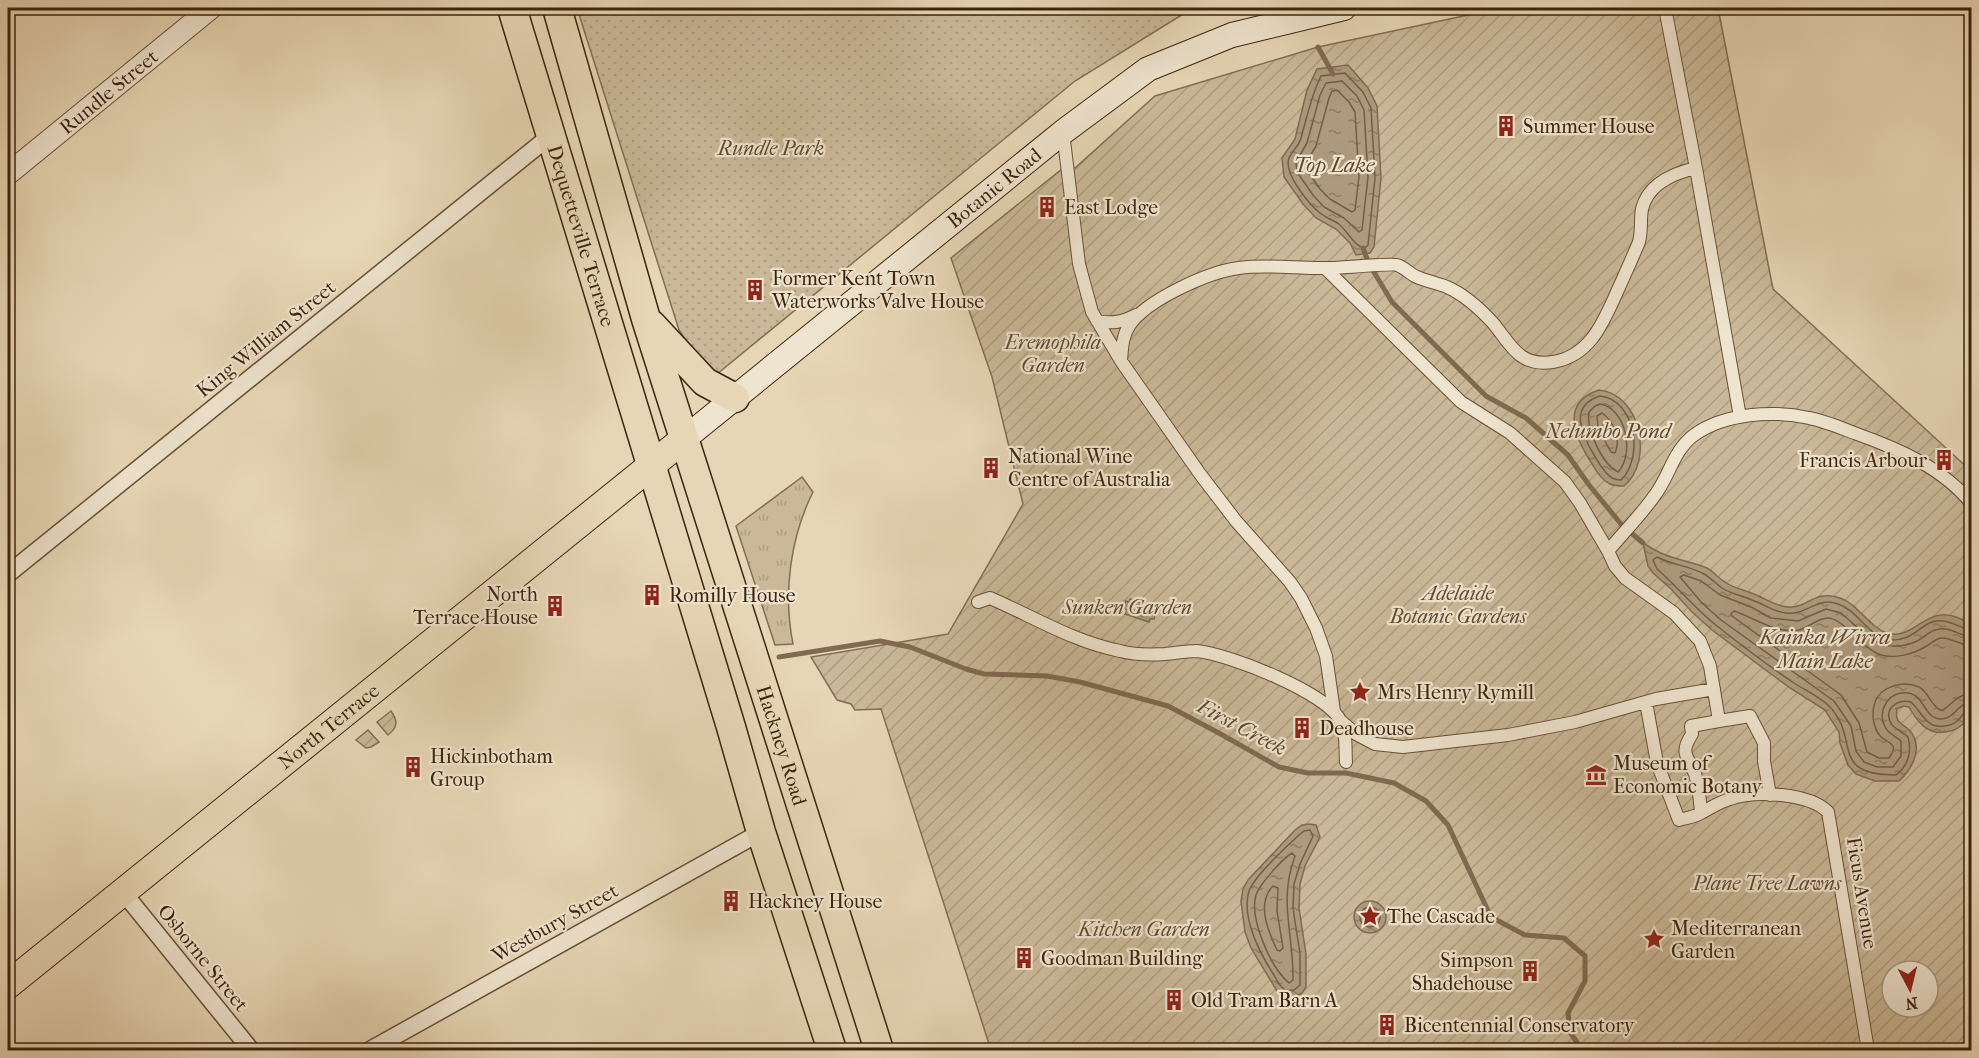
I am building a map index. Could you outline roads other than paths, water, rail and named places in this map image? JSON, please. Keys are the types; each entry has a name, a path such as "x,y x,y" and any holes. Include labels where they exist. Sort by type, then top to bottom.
{"highway":[{"name":"Dequetteville Terrace","path":"512,8 651,466"},
{"name":"Dequetteville Terrace","path":"557,8 646,319 684,439"},
{"path":"550,136 589,122"},
{"path":"646,319 705,382 735,398"},
{"name":"Hackney Road","path":"684,439 879,1050"},
{"path":"651,466 761,832 832,1050"},
{"path":"748,785 767,746 778,737"}],"main road":[{"name":"Botanic Road","path":"684,439 1063,132 1148,69 1232,35 1344,8"},
{"name":"North Terrace","path":"8,985 684,439"}],"street":[{"name":"Rundle Street","path":"8,174 211,8"},
{"path":"1665,8 1739,413"},
{"path":"1063,132 1079,264 1089,305 1121,361 1200,474 1236,521 1290,582 1300,598 1316,628 1326,656 1346,762"},
{"name":"King William Street","path":"8,574 550,136"},
{"path":"1097,321 1112,323 1123,321 1188,284 1232,269 1326,268 1397,264 1417,277 1455,291 1486,317 1511,348 1524,358 1539,362 1562,360 1584,348 1598,332 1605,319 1639,243 1645,200 1652,191 1673,175 1696,168"},
{"path":"1326,268 1461,402 1510,433 1565,483 1580,503 1615,566 1625,578 1674,613 1703,645 1708,660 1719,721"},
{"path":"1121,361 1126,330 1145,310"},
{"path":"1608,551 1654,496 1674,458 1685,443 1709,427 1739,413 1801,416 1876,441 1908,454 1935,471 1955,486 1971,504"},
{"path":"978,602 990,598 1075,637 1121,652 1147,655 1191,651 1221,655 1291,685 1326,704 1356,734 1384,747 1403,747 1508,735 1575,722 1668,696 1714,689"},
{"path":"1646,702 1657,763 1679,820 1701,813 1727,799 1741,795 1770,795 1764,765 1764,743 1750,716 1691,726 1692,734 1686,747 1687,761 1695,774 1701,813"},
{"name":"Ficus Avenue","path":"1770,795 1803,800 1822,807 1828,812 1868,1050"},
{"name":"Westbury Street","path":"370,1050 761,832"},
{"name":"Osborne Street","path":"123,892 251,1050"}],"water":[{"name":"Top Lake","path":"1348,65 1368,88 1377,106 1381,178 1374,247 1370,253 1356,255 1350,243 1336,229 1316,218 1303,204 1284,177 1282,158 1295,139 1307,90 1317,69"},
{"name":"Nelumbo Pond","path":"1599,390 1613,394 1625,403 1638,430 1639,461 1633,475 1624,486 1612,485 1600,476 1583,449 1575,429 1575,410 1587,395"},
{"name":"Kainka Wirra Main Lake","path":"1643,543 1663,554 1707,568 1728,584 1779,605 1795,607 1824,596 1840,598 1853,605 1875,626 1887,633 1898,634 1907,631 1933,617 1944,615 1956,617 1971,625 1970,714 1966,721 1956,729 1939,732 1923,726 1909,707 1903,706 1897,709 1897,719 1910,731 1915,741 1916,754 1908,771 1899,781 1875,781 1856,774 1848,765 1840,743 1839,732 1825,710 1790,688 1712,630 1692,612 1648,566"},
{"path":"1130,599 1153,607 1156,611 1154,619 1150,619 1149,622 1125,614 1126,610 1123,609 1126,601 1129,602"},
{"path":"1302,825 1316,825 1320,837 1305,866 1300,884 1299,908 1306,954 1306,987 1295,997 1283,996 1277,991 1251,948 1245,932 1241,901 1243,889 1248,880 1295,830"},
{"path":"1370,901 1381,906 1386,917 1381,928 1370,933 1359,928 1354,917 1359,906"}],"waterway":[{"path":"1318,47 1333,74"},
{"path":"1363,248 1369,264 1392,302 1486,396 1526,418 1568,455 1621,524 1643,543"},
{"name":"First Creek","path":"779,657 880,641 910,647 984,674 1047,676 1080,682 1168,706 1279,767 1308,773 1346,773 1394,783 1426,801 1448,825 1491,917 1525,935 1564,938 1585,956 1585,981 1568,1013 1570,1032 1582,1050"}],"place":[{"name":"Summer House","path":"1506,126"},
{"name":"East Lodge","path":"1047,207"},
{"name":"Former Kent Town Waterworks Valve House","path":"755,290"},
{"name":"Francis Arbour","path":"1944,460"},
{"name":"National Wine Centre of Australia","path":"991,468"},
{"name":"Romilly House","path":"652,595"},
{"name":"North Terrace House","path":"555,606"},
{"name":"Mrs Henry Rymill","path":"1360,692"},
{"name":"Deadhouse","path":"1302,728"},
{"name":"Hickinbotham Group","path":"413,767"},
{"name":"Museum of Economic Botany","path":"1596,775"},
{"name":"Hackney House","path":"731,901"},
{"name":"The Cascade","path":"1370,916"},
{"name":"Mediterranean Garden","path":"1654,939"},
{"name":"Goodman Building","path":"1024,958"},
{"name":"Simpson Shadehouse","path":"1530,971"},
{"name":"Old Tram Barn A","path":"1174,1000"},
{"name":"Bicentennial Conservatory","path":"1387,1025"}],"park label":[{"name":"Rundle Park","path":"771,148"},
{"name":"Eremophila Garden","path":"1053,354"},
{"name":"Adelaide Botanic Gardens","path":"1458,604"},
{"name":"Sunken Garden","path":"1127,607"},
{"name":"Plane Tree Lawns","path":"1767,883"},
{"name":"Kitchen Garden","path":"1144,929"}]}
